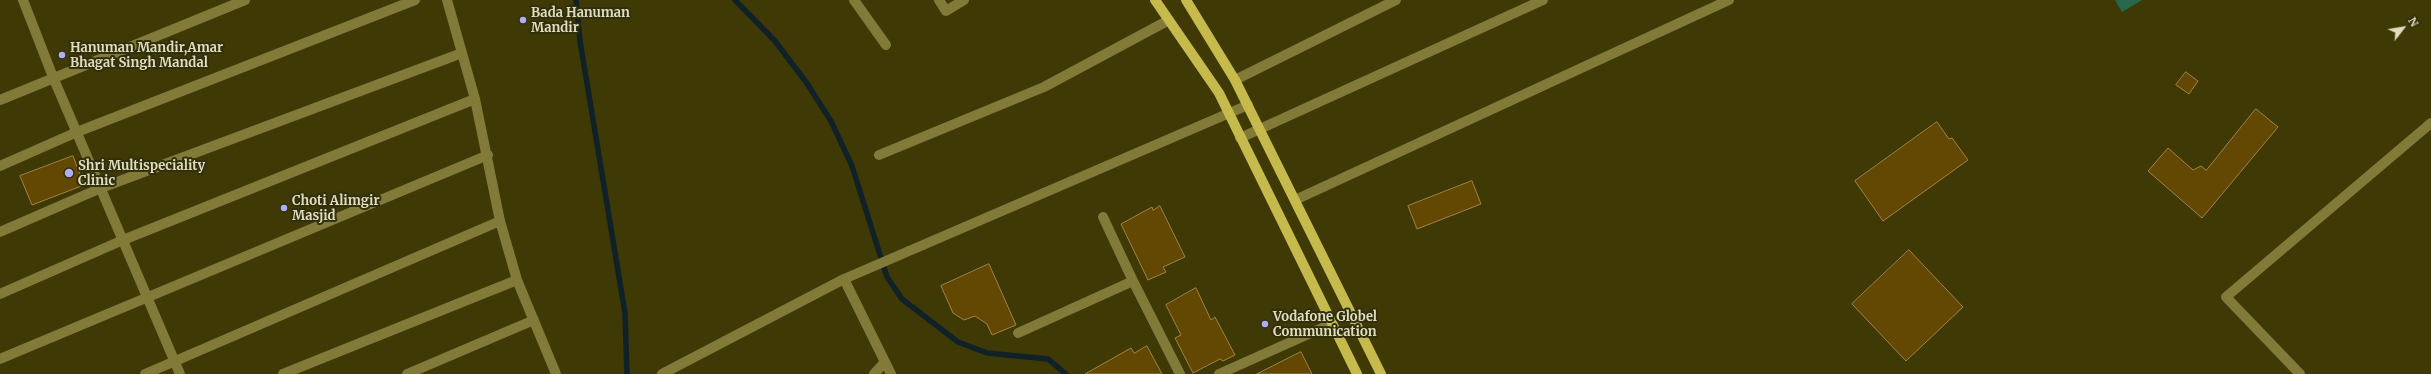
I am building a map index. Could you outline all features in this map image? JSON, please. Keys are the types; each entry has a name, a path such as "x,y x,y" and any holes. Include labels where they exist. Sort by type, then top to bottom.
{"main road":[{"path":"1155,0 1219,93 1330,324 1357,374"},
{"path":"1186,0 1235,80 1381,374"}],"street":[{"path":"23,0 53,77 180,374"},
{"path":"0,100 53,77 245,0"},
{"path":"0,166 77,132 415,0"},
{"path":"448,0 475,99 488,155 500,221 517,280 556,374"},
{"path":"854,0 886,45"},
{"path":"939,0 946,11 964,0"},
{"path":"1235,80 1396,0"},
{"path":"1240,138 1543,0"},
{"path":"1295,200 1729,0"},
{"path":"879,155 1044,87 1169,20"},
{"path":"0,232 101,188 462,53"},
{"path":"0,294 123,240 475,99"},
{"path":"662,374 844,279 1248,105"},
{"path":"2300,374 2226,297 2431,123"},
{"path":"0,359 488,155"},
{"path":"1103,217 1133,281 1180,374"},
{"path":"145,374 500,221"},
{"path":"844,279 891,374"},
{"path":"283,374 517,280"},
{"path":"1018,333 1133,281"},
{"path":"407,374 534,320"},
{"path":"1219,374 1330,324"},
{"path":"874,374 885,362"}],"green space":[{"path":"2115,0 2142,0 2122,12"}],"building":[{"path":"2186,72 2198,81 2189,94 2176,85"},
{"path":"2256,109 2278,127 2202,218 2148,171 2168,148 2193,170 2201,166 2206,170"},
{"path":"1937,122 1949,139 1952,138 1968,160 1883,221 1855,181"},
{"path":"73,156 84,185 32,205 20,176"},
{"path":"1472,181 1481,204 1417,229 1408,206"},
{"path":"1160,206 1185,257 1163,267 1166,272 1148,280 1121,224 1152,207 1153,210"},
{"path":"1909,250 1963,307 1906,361 1852,304"},
{"path":"989,264 1016,325 992,335 987,324 975,316 964,320 953,313 941,286"},
{"path":"1196,288 1211,320 1215,317 1235,355 1223,361 1220,359 1193,373 1175,338 1181,335 1166,305"},
{"path":"1147,346 1162,374 1085,374 1131,348 1134,353"},
{"path":"1301,352 1312,374 1257,374"}],"waterway":[{"path":"576,0 580,41 625,313 627,374"},
{"path":"735,0 775,41 806,82 831,121 852,166 887,277 902,299 958,342 987,353 1048,359 1066,374"}],"place":[{"name":"Bada Hanuman Mandir","path":"523,20"},
{"name":"Hanuman Mandir,Amar Bhagat Singh Mandal","path":"62,55"},
{"name":"Shri Multispeciality Clinic","path":"69,173"},
{"name":"Choti Alimgir Masjid","path":"284,208"},
{"name":"Vodafone Globel Communication","path":"1265,324"}]}
